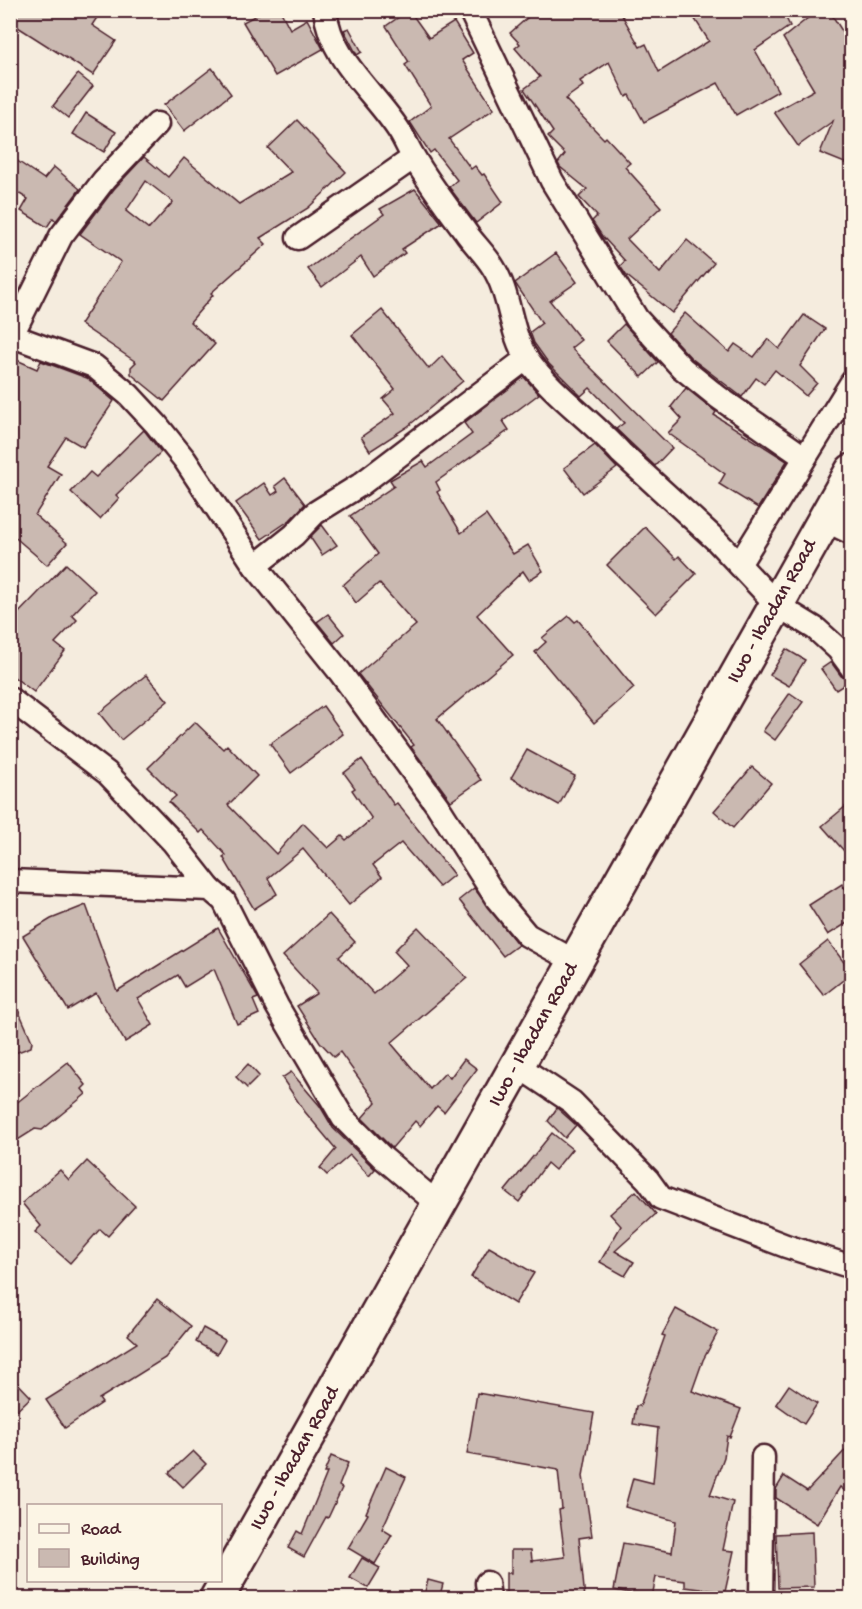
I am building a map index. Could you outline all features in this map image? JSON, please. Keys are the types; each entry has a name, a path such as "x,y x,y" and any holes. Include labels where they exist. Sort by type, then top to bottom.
{"main road":[{"name":"Iwo - Ibadan Road","path":"217,1599 777,605 838,527 852,471"}],"street":[{"path":"325,10 327,30 344,60 401,132 413,158 493,267 503,289 511,322 527,358 548,384 604,433 621,453 740,563 777,605 816,630 838,649 852,668"},
{"path":"470,10 552,181 637,319 682,368 718,397 804,457"},
{"path":"157,124 104,180 61,236 11,335 94,366 129,395 185,460 255,566 340,672 437,805 497,899 527,935 576,962"},
{"path":"298,238 413,158"},
{"path":"255,566 294,536 315,513 360,485 527,358"},
{"path":"740,563 852,382"},
{"path":"10,699 107,773 173,842 210,889 224,901 278,1006 344,1118 383,1158 439,1205"},
{"path":"10,881 210,889"},
{"path":"518,1066 572,1102 648,1180 661,1198 786,1246 852,1267"},
{"path":"761,1599 763,1457"}],"building":[{"path":"10,10 102,10 92,25 116,41 93,75 10,22"},
{"path":"266,10 280,10 290,29 307,19 323,49 275,76 243,22"},
{"path":"409,10 429,38 454,22 473,53 462,60 494,109 449,139 471,169 475,166 482,175 484,174 503,202 476,223 449,187 457,180 434,150 430,153 410,122 431,106 405,65 409,62 386,26"},
{"path":"536,10 619,10 640,47 646,44 659,72 709,41 689,10 782,10 790,26 755,50 778,91 736,115 718,83 644,122 629,95 626,97 609,62 580,81 583,86 565,99 630,163 625,167 661,207 627,239 660,273 687,240 714,263 672,313 626,275 620,266 625,261 602,236 592,221 597,216 579,197 587,189 560,167 558,163 565,154 548,137 553,132 524,89 540,77 515,48 520,44 510,33"},
{"path":"818,10 829,10 852,47 852,166 820,153 833,121 798,146 774,112 814,90 783,38"},
{"path":"349,28 362,52 357,55 344,30"},
{"path":"212,68 231,94 184,131 164,105"},
{"path":"78,74 93,86 68,118 53,106"},
{"path":"86,113 116,132 104,152 73,134"},
{"path":"297,120 346,172 308,208 260,238 266,244 211,293 213,295 190,322 215,344 164,401 131,374 131,367 136,362 80,324 121,262 80,234 114,189 144,157 168,177 184,158 239,204 291,172 268,148","holes":["146,181 173,202 149,229 126,211"]},
{"path":"10,156 44,179 54,167 80,189 56,221 53,218 47,227 21,211 28,199 10,188"},
{"path":"415,189 442,223 402,249 405,253 373,276 361,257 322,287 308,269 384,214 380,209"},
{"path":"556,253 577,282 550,301 581,340 571,348 672,448 655,466 616,429 624,423 590,388 581,396 549,364 534,343 530,332 542,323 515,283"},
{"path":"382,310 429,369 442,356 463,381 407,427 370,451 361,437 395,413 383,399 395,389 352,335"},
{"path":"685,313 729,352 735,344 754,357 768,339 779,349 804,315 825,329 800,366 817,383 806,396 775,370 764,384 756,378 742,397 691,358 668,333"},
{"path":"624,324 658,362 642,377 607,341"},
{"path":"10,357 37,369 41,361 87,378 114,401 83,447 66,437 47,466 61,474 35,515 67,543 47,565 10,533"},
{"path":"524,377 539,394 503,421 509,430 436,482 440,490 437,492 461,533 486,515 513,554 528,545 543,571 529,580 523,571 477,615 513,655 437,719 481,780 451,801 411,747 414,745 358,674 416,625 379,583 356,603 343,585 378,554 350,516 394,486 390,480 423,461 427,467 472,434 464,423"},
{"path":"686,388 716,412 714,415 787,461 758,508 719,484 725,474 668,433 682,419 671,407"},
{"path":"144,430 161,452 116,495 119,498 100,519 71,492 90,472 96,477"},
{"path":"595,445 617,468 583,493 564,468"},
{"path":"285,478 305,504 290,520 262,539 236,503 264,483 272,495 278,491 275,486"},
{"path":"322,525 337,545 322,555 310,537"},
{"path":"645,527 676,559 679,556 696,574 656,614 607,565"},
{"path":"66,564 95,591 72,615 77,620 55,643 65,651 34,692 10,674 10,622"},
{"path":"328,614 344,634 334,643 317,622"},
{"path":"569,616 575,622 578,620 634,688 594,723 535,652 546,642 542,638"},
{"path":"786,649 805,660 789,686 770,675"},
{"path":"831,662 841,676 850,681 836,690 821,669"},
{"path":"146,675 168,701 121,740 99,713"},
{"path":"790,693 803,702 775,740 763,731"},
{"path":"323,706 343,734 291,773 270,744"},
{"path":"195,722 223,749 227,745 257,776 228,805 276,854 303,823 328,848 342,836 346,840 372,819 352,790 355,788 344,773 362,759 394,805 397,803 454,875 439,887 401,843 373,865 382,877 349,905 303,849 268,878 277,894 254,909 223,857 226,855 203,830 200,833 169,802 176,796 148,768"},
{"path":"527,750 575,776 559,805 511,778"},
{"path":"752,767 771,783 733,828 714,811"},
{"path":"852,801 852,860 822,826"},
{"path":"842,884 852,899 852,920 828,935 809,905"},
{"path":"474,888 518,945 503,956 459,900"},
{"path":"86,905 117,991 218,928 258,998 253,1000 259,1014 237,1024 214,969 185,987 178,975 138,999 153,1025 125,1042 96,993 68,1010 23,936 51,919"},
{"path":"329,914 355,942 339,957 374,994 407,965 394,951 418,927 467,978 391,1043 430,1089 445,1073 450,1078 464,1059 477,1069 444,1112 437,1106 420,1126 415,1121 392,1148 362,1118 376,1102 340,1052 334,1057 320,1042 297,1006 317,993 283,956"},
{"path":"828,941 852,973 824,995 799,964"},
{"path":"12,996 32,1041 31,1047 10,1055"},
{"path":"68,1062 86,1085 82,1089 86,1094 42,1130 35,1129 10,1145 10,1108"},
{"path":"248,1064 259,1076 247,1088 236,1077"},
{"path":"291,1072 320,1106 333,1128 375,1169 369,1176 350,1155 327,1175 320,1168 336,1149 305,1112 282,1078"},
{"path":"557,1108 576,1125 565,1138 548,1121"},
{"path":"552,1133 572,1149 555,1170 547,1163 519,1202 505,1191"},
{"path":"87,1161 135,1206 108,1236 100,1229 70,1263 35,1232 41,1226 22,1203 60,1170 69,1180"},
{"path":"636,1191 656,1214 615,1251 634,1262 625,1276 600,1262 621,1226 610,1214"},
{"path":"489,1247 534,1273 515,1304 471,1277"},
{"path":"157,1299 191,1326 165,1358 99,1399 102,1403 65,1428 46,1400 137,1343 128,1335"},
{"path":"676,1309 718,1332 703,1360 692,1391 741,1409 730,1437 727,1436 724,1457 710,1495 733,1502 723,1550 734,1551 725,1592 685,1587 685,1581 656,1577 652,1597 614,1590 623,1543 672,1552 676,1521 625,1507 633,1478 653,1483 658,1428 633,1424 636,1406 640,1406 665,1336 662,1335"},
{"path":"203,1328 225,1340 217,1354 196,1342"},
{"path":"10,1375 31,1397 10,1417"},
{"path":"789,1385 817,1404 804,1424 776,1404"},
{"path":"477,1393 594,1413 583,1476 592,1536 579,1538 585,1599 506,1599 506,1573 511,1573 511,1550 531,1550 532,1561 565,1557 559,1510 562,1509 558,1470 467,1454"},
{"path":"852,1443 852,1497 840,1487 817,1524 776,1498 776,1489 784,1476 807,1491"},
{"path":"193,1451 206,1464 183,1487 169,1473"},
{"path":"331,1456 348,1463 339,1486 342,1488 328,1518 326,1517 304,1557 288,1548 297,1531 302,1534 327,1473 324,1473"},
{"path":"386,1467 406,1477 382,1529 392,1535 375,1564 348,1548 368,1514 366,1513"},
{"path":"812,1532 814,1587 778,1588 776,1534"},
{"path":"362,1558 380,1568 368,1588 350,1578"},
{"path":"428,1580 443,1584 439,1599 423,1599"}]}
